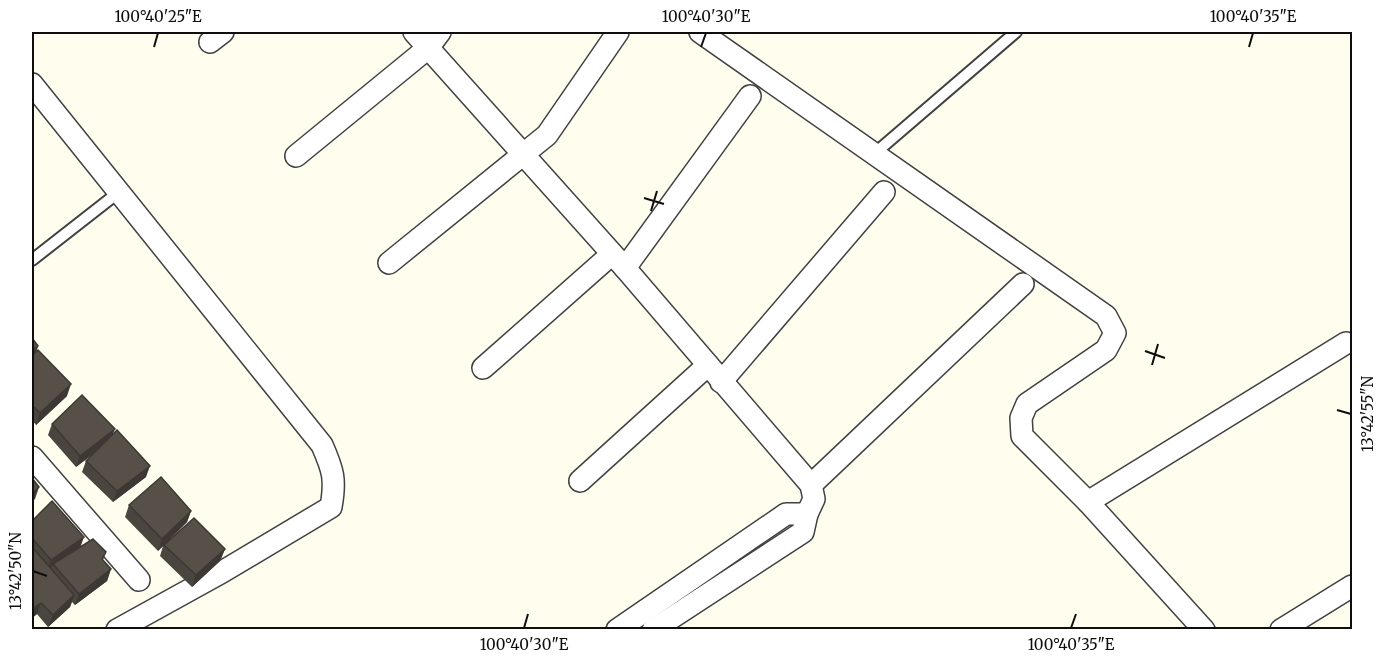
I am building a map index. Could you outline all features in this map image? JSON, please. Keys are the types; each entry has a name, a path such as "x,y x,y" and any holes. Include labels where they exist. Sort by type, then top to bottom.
{"street":[{"path":"414,32 434,40 522,154 618,261 811,485 814,499 807,514 803,532 653,630"},
{"path":"389,263 547,135 618,32"},
{"path":"700,32 1106,316 1114,333 1106,350 1028,404 1021,418 1022,436 1088,502 1204,630"},
{"path":"296,156 434,40"},
{"path":"32,84 322,445 332,466 335,485 331,507 222,572 117,630"},
{"path":"483,368 618,261 750,96"},
{"path":"580,481 714,374 884,192"},
{"path":"811,485 1023,284"},
{"path":"1088,502 1346,343"},
{"path":"32,457 139,580"},
{"path":"616,630 786,514 807,514"},
{"path":"1281,630 1353,586"}],"lane":[{"path":"874,154 1016,32"},
{"path":"32,260 119,192"}],"building":[{"path":"32,338 38,346 32,351"},
{"path":"38,350 71,384 40,413 32,405 32,356"},
{"path":"82,395 115,429 80,456 52,424"},
{"path":"117,430 150,466 117,491 86,461"},
{"path":"161,477 191,511 162,539 129,505"},
{"path":"32,478 39,487 32,494"},
{"path":"52,501 84,537 51,560 32,538 32,521"},
{"path":"194,518 225,549 196,575 164,545"},
{"path":"93,539 106,552 102,559 111,569 79,594 53,564"},
{"path":"32,547 74,595 53,615 41,603 32,609"}]}
